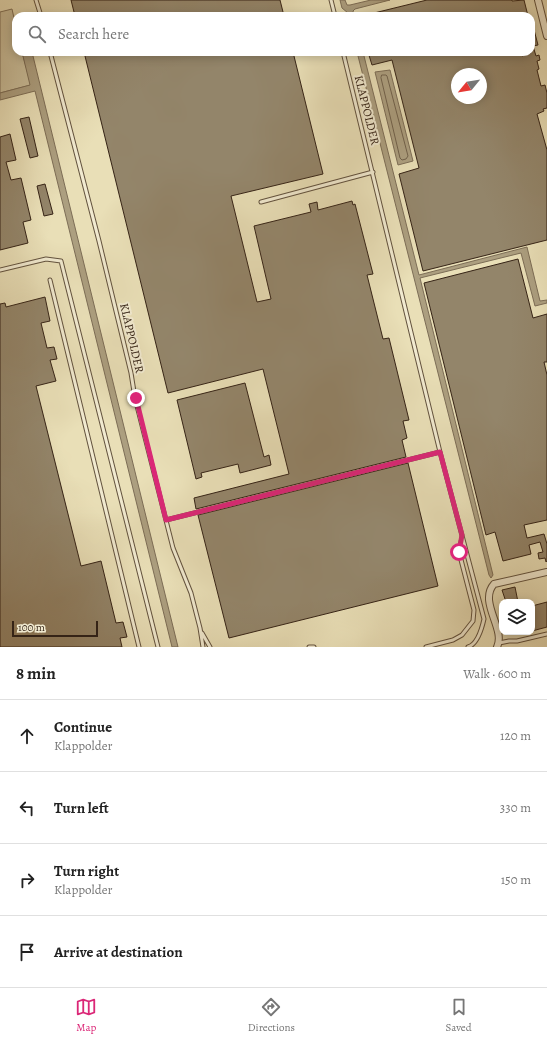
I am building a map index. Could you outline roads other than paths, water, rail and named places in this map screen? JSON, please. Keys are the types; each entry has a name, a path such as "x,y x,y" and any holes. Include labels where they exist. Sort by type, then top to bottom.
{"street":[{"path":"538,0 547,36"},
{"path":"498,645 488,598 489,589 494,584 547,572"}],"lane":[{"path":"36,0 40,12"},
{"path":"331,0 334,12"},
{"name":"KLAPPOLDER","path":"51,56 132,373 136,398 173,548 191,594 200,628 203,647"},
{"name":"KLAPPOLDER","path":"345,56 440,452 484,619 480,634 471,646 468,647"},
{"path":"261,202 373,172"},
{"path":"0,270 46,259 61,261 158,647"},
{"path":"50,280 139,647"},
{"path":"166,520 440,452"},
{"name":"KLAPPOLDER","path":"426,647 453,640 462,635 473,621 473,605 459,552 462,535"},
{"name":"KLAPPOLDER","path":"200,628 210,647"},
{"path":"498,645 509,641 516,641 547,634"},
{"path":"309,647 314,647"}],"water":[{"path":"340,0 345,0 347,5 350,5 371,0 390,0 355,9 353,12 347,12 342,8"},
{"path":"23,56 33,56 178,647 172,647 35,91 0,100 0,93 30,85"},
{"path":"358,56 364,56 419,275 527,247 540,301 547,300 547,303 535,306 521,253 420,278 493,575 491,578"},
{"path":"390,70 413,161 398,165 375,72"}]}
